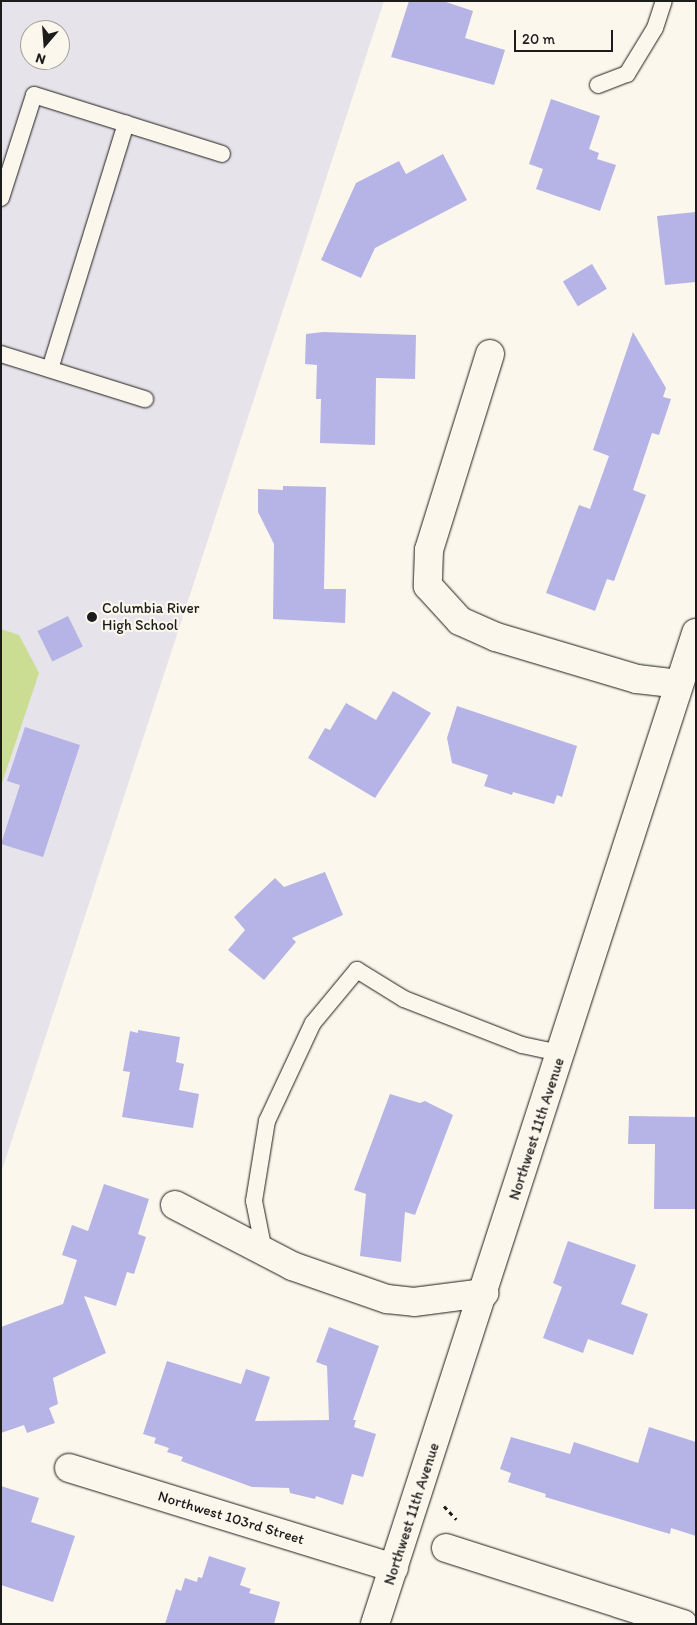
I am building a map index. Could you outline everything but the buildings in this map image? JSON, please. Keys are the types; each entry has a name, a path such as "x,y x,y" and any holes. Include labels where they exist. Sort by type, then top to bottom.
{"street":[{"path":"490,354 429,550 428,586 460,621 496,637 638,679 679,684"},
{"name":"Northwest 11th Avenue","path":"375,1624 484,1293 696,633"},
{"path":"175,1205 292,1266 387,1299 423,1301 484,1293"},
{"name":"Northwest 103rd Street","path":"69,1468 394,1568"},
{"path":"446,1548 683,1624"}],"lane":[{"path":"598,85 627,74 655,28 664,1"},
{"path":"1,198 34,95 222,154"},
{"path":"50,369 126,124"},
{"path":"1,354 145,399"},
{"path":"264,1251 254,1201 267,1121 313,1023 357,970 404,999 522,1045 561,1053"}],"shaded area":[{"name":"Columbia River High School","path":"1,1 384,1 1,1173"}],"green space":[{"path":"1,629 19,635 39,673 1,786"}],"place":[{"name":"Columbia River High School","path":"92,617"}]}
